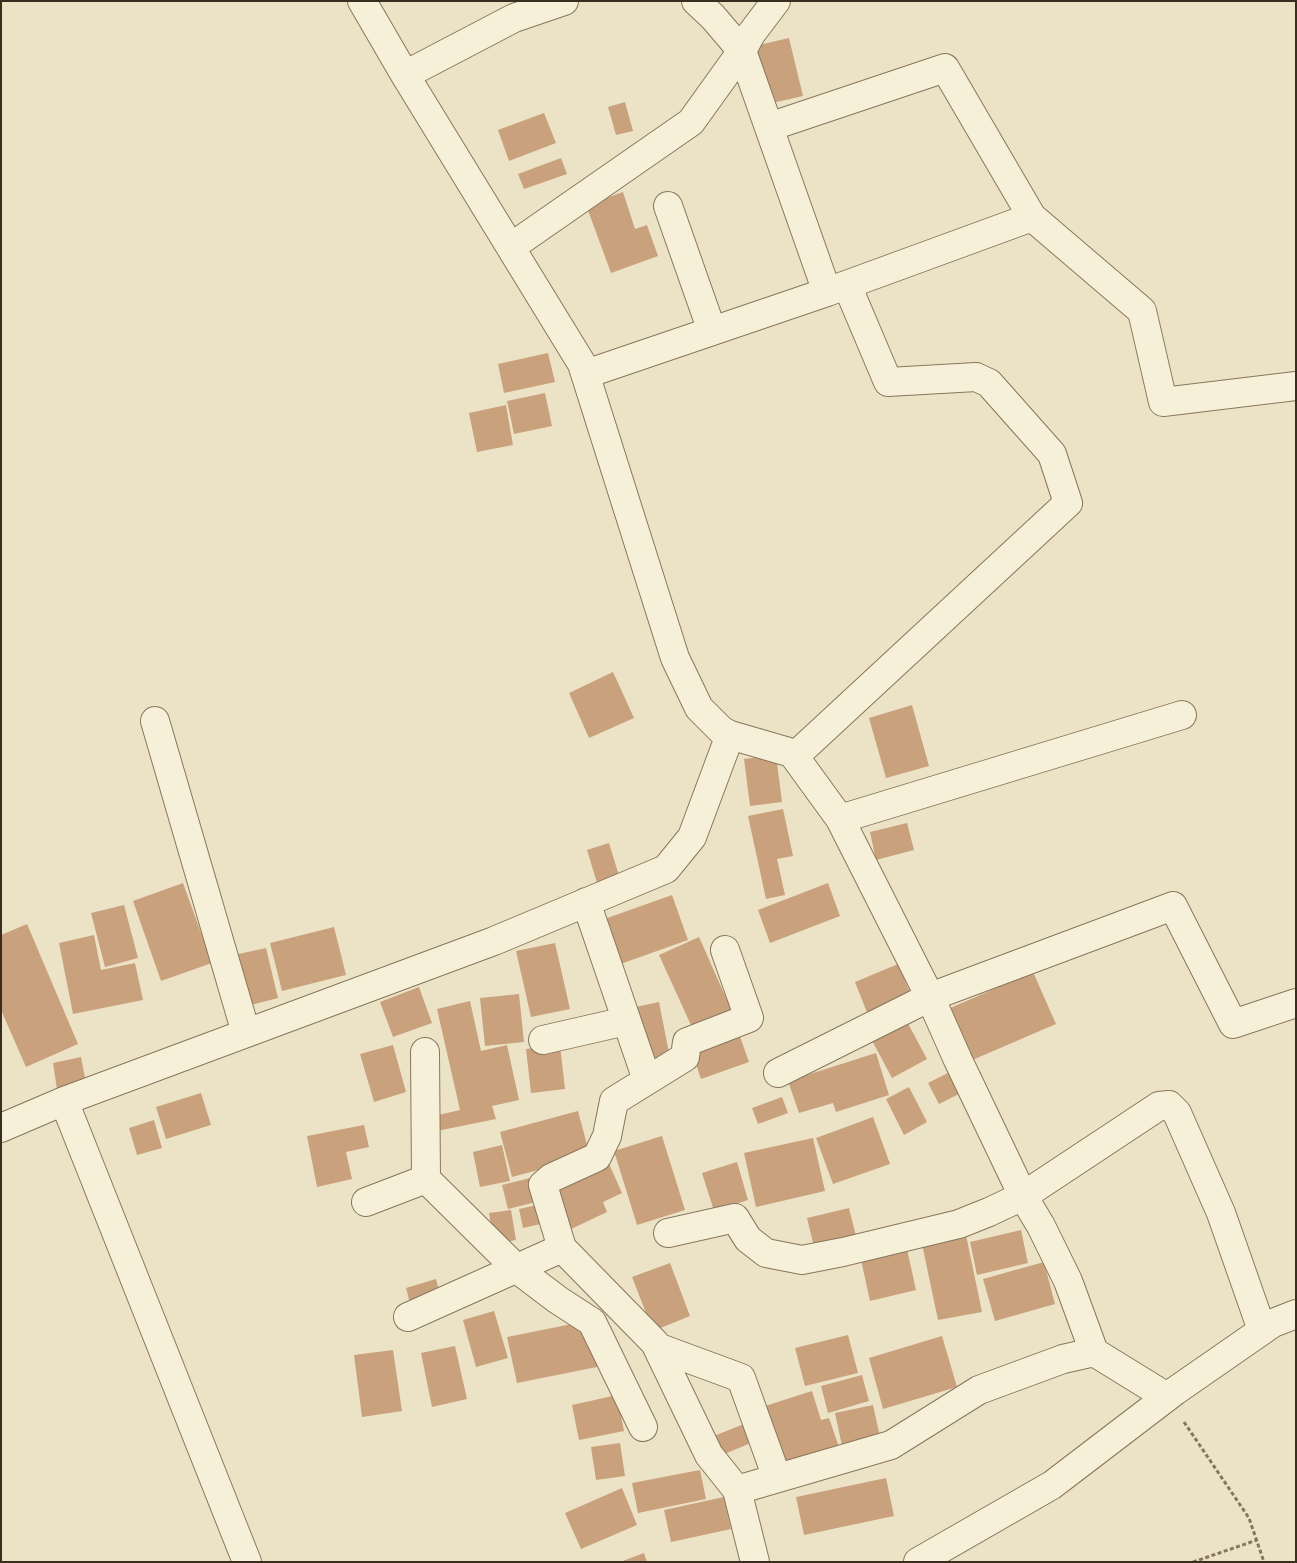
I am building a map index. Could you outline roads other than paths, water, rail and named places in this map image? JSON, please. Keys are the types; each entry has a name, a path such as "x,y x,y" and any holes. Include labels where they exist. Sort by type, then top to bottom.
{"street":[{"path":"362,1 405,75 582,364 675,658 699,708 721,730 730,735 792,753 840,819 930,997 1023,1196 1041,1226 1068,1281 1094,1352 1167,1397"},
{"path":"405,75 514,18 564,1"},
{"path":"696,1 713,17 742,51 769,127 837,289 888,382 976,377 989,383 1052,454 1068,503 795,756"},
{"path":"511,247 691,122 776,1"},
{"path":"769,127 944,68 1032,217 1142,311 1163,402 1296,386"},
{"path":"668,206 712,331"},
{"path":"586,374 837,289 1032,217"},
{"path":"840,819 1182,715"},
{"path":"155,721 246,1033"},
{"path":"1,1128 64,1101 494,941 666,869 692,837 730,735"},
{"path":"586,902 646,1080"},
{"path":"778,1073 930,997 1174,906 1233,1024 1296,1003"},
{"path":"725,950 749,1018 687,1042 685,1056 614,1101 607,1136 598,1157 550,1178 543,1185 562,1248 655,1343 709,1455 737,1490 755,1562"},
{"path":"543,1040 626,1021"},
{"path":"425,1052 426,1179 517,1269 558,1300 592,1322 643,1427"},
{"path":"64,1101 247,1562"},
{"path":"668,1233 735,1218 748,1238 766,1253 802,1260 959,1224 1023,1196 1159,1106 1169,1106 1177,1113 1221,1213 1262,1330"},
{"path":"366,1202 426,1179"},
{"path":"408,1317 562,1248"},
{"path":"918,1562 1052,1485 1167,1397 1262,1330 1273,1323 1296,1314"},
{"path":"657,1347 740,1378 777,1478"},
{"path":"737,1490 892,1445 979,1390 1063,1359 1094,1352"}]}
